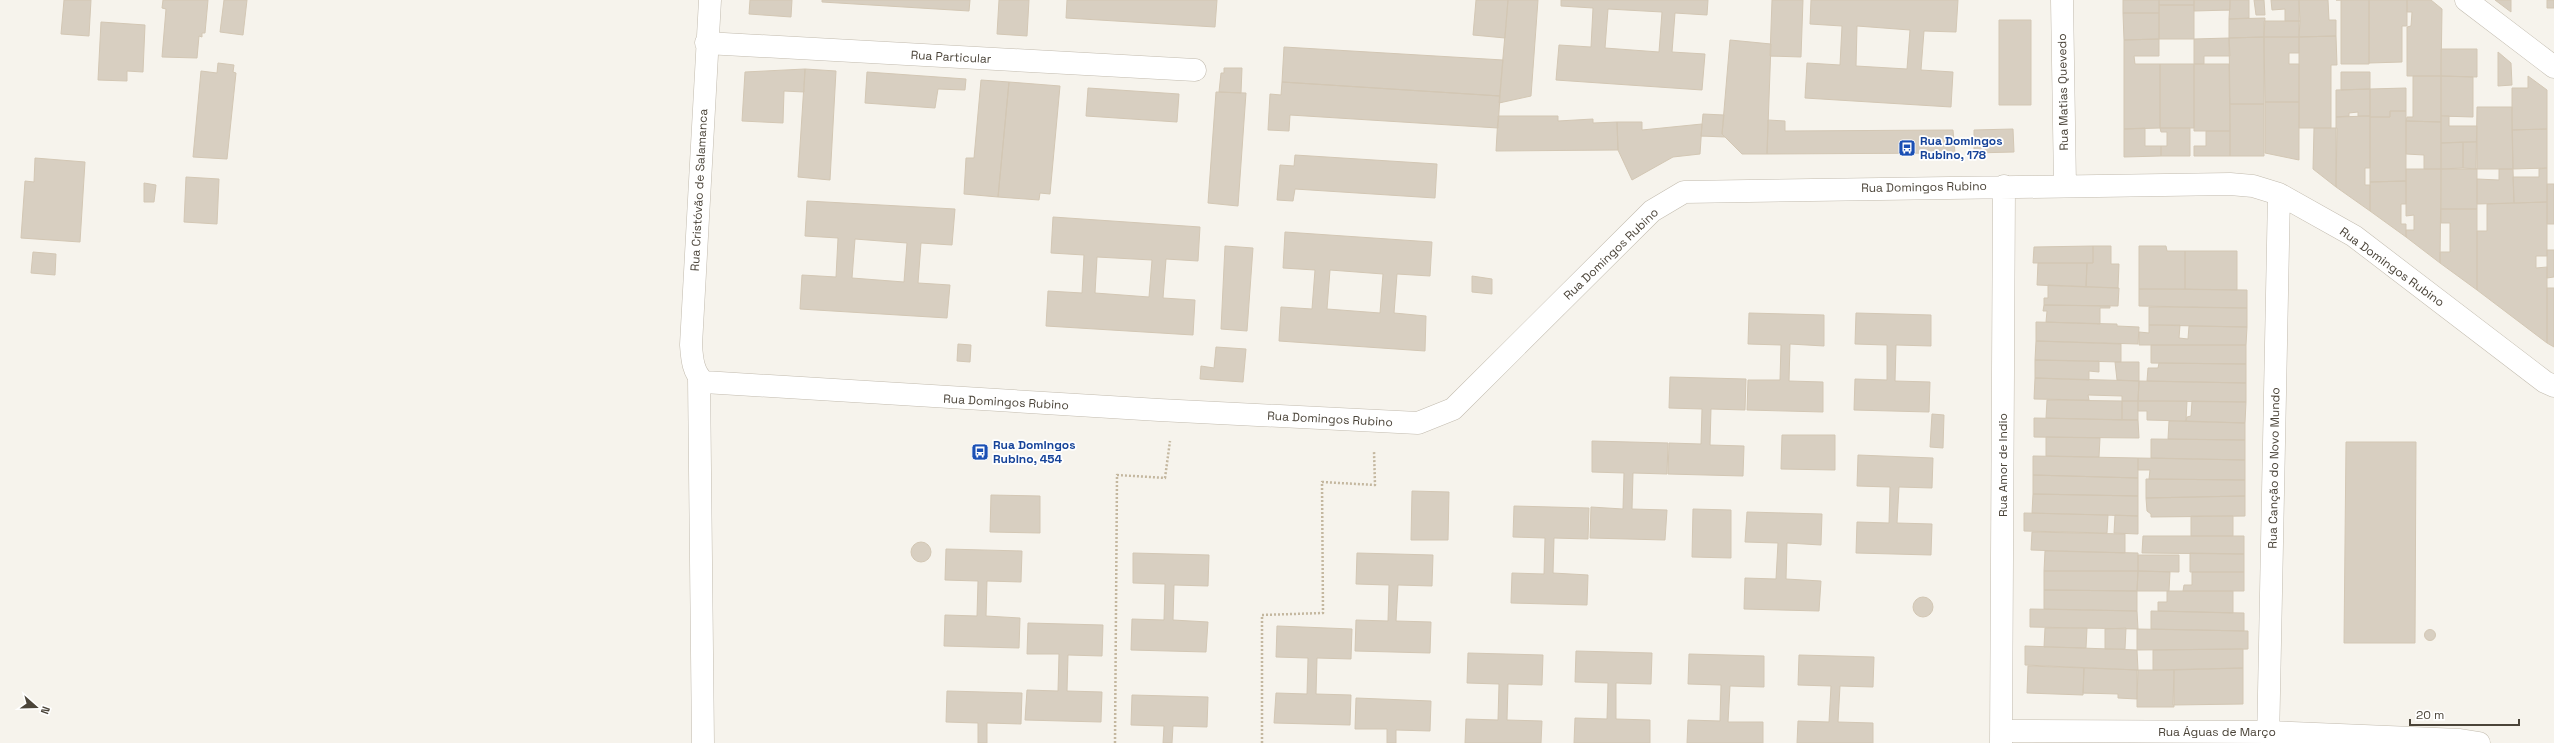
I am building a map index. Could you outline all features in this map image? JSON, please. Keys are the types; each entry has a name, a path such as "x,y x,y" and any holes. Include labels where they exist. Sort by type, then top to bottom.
{"street":[{"name":"Rua Cristóvão de Salamanca","path":"703,743 699,378 692,359 691,345 706,43 710,0"},
{"name":"Rua Matias Quevedo","path":"2062,0 2065,184"},
{"path":"2466,0 2554,67"},
{"name":"Rua Particular","path":"706,43 1195,70"},
{"name":"Rua Domingos Rubino","path":"699,378 704,382 714,384 1174,411 1418,423 1453,409 1652,211 1684,192 2065,184 2230,184 2253,186 2279,194 2354,236 2545,382 2554,386"},
{"name":"Rua Amor de Indio","path":"2001,737 2004,186"},
{"name":"Rua Canção do Novo Mundo","path":"2268,737 2279,194"},
{"name":"Rua Águas de Março","path":"2001,737 2268,737 2460,740 2479,743"}],"path":[{"path":"1115,743 1117,475 1165,478 1174,411"},
{"path":"1262,743 1262,615 1323,613 1322,482 1375,485 1374,421"}],"building":[{"path":"64,0 91,0 89,36 61,34"},
{"path":"163,0 208,0 205,33 202,33 202,37 199,36 197,58 162,57 166,9 162,8"},
{"path":"224,0 247,0 243,35 220,32"},
{"path":"750,0 792,0 791,17 749,14"},
{"path":"822,0 970,0 969,11 822,2"},
{"path":"999,0 1029,0 1027,36 997,34"},
{"path":"1067,0 1217,0 1215,27 1066,18"},
{"path":"1476,0 1508,0 1505,38 1473,35"},
{"path":"1508,0 1538,0 1531,96 1499,103"},
{"path":"1561,0 1708,0 1707,15 1675,13 1672,52 1705,54 1702,90 1556,80 1559,45 1591,47 1593,8 1561,6","holes":["1608,9 1662,12 1659,52 1605,48"]},
{"path":"1772,0 1803,0 1801,57 1770,56"},
{"path":"1811,0 1958,0 1956,32 1924,31 1921,70 1953,72 1951,107 1805,98 1807,63 1840,65 1842,26 1810,24","holes":["1857,26 1910,30 1907,69 1856,66"]},
{"path":"2123,0 2159,0 2159,13 2123,13"},
{"path":"2159,0 2194,0 2194,5 2159,5"},
{"path":"2194,0 2230,0 2230,10 2194,11"},
{"path":"2230,0 2249,0 2249,18 2229,19"},
{"path":"2254,0 2264,0 2265,15 2256,15"},
{"path":"2271,0 2299,0 2300,21 2285,21 2285,9 2272,10"},
{"path":"2299,0 2328,0 2329,20 2336,20 2336,36 2299,37"},
{"path":"2341,0 2369,0 2369,64 2341,64"},
{"path":"2369,0 2407,0 2407,26 2402,26 2402,62 2369,63"},
{"path":"2407,0 2431,0 2442,9 2441,76 2407,76 2407,27 2411,26 2412,12 2407,12"},
{"path":"2495,0 2511,0 2511,12"},
{"path":"2547,0 2554,0 2554,8 2547,8"},
{"path":"2159,5 2194,5 2194,39 2159,39"},
{"path":"2123,13 2159,13 2159,39 2124,40"},
{"path":"2265,18 2264,37 2229,38 2229,19"},
{"path":"1999,20 2031,20 2031,105 1999,105"},
{"path":"2264,21 2300,21 2299,37 2264,37"},
{"path":"101,22 145,25 143,72 127,71 127,81 98,80"},
{"path":"2336,36 2337,65 2331,65 2331,128 2299,128 2299,37"},
{"path":"2264,37 2264,104 2230,104 2229,38"},
{"path":"2264,37 2299,37 2299,53 2289,53 2289,64 2299,64 2299,102 2265,102"},
{"path":"2229,38 2230,56 2204,56 2204,64 2194,64 2194,39"},
{"path":"2159,39 2159,56 2134,56 2135,64 2160,64 2160,128 2124,129 2124,40"},
{"path":"1730,40 1771,44 1767,154 1742,154 1722,134"},
{"path":"1284,47 1503,60 1500,96 1282,82"},
{"path":"2441,49 2477,49 2477,77 2441,76"},
{"path":"2498,52 2511,63 2512,85 2498,86"},
{"path":"218,63 234,65 233,72 236,73 227,159 193,157 201,71 217,73"},
{"path":"2160,64 2194,64 2194,128 2160,128"},
{"path":"2194,64 2229,64 2230,131 2194,131"},
{"path":"1224,68 1242,68 1241,93 1219,92 1221,73 1224,73"},
{"path":"805,69 836,71 830,180 798,177"},
{"path":"805,69 804,92 784,91 783,123 742,121 745,72"},
{"path":"867,72 966,79 965,90 938,89 935,108 865,103"},
{"path":"2341,72 2370,72 2370,89 2341,90"},
{"path":"2413,76 2441,76 2441,122 2406,121 2407,117 2413,117"},
{"path":"2441,76 2473,77 2473,117 2441,116"},
{"path":"2528,76 2547,90 2547,129 2512,130 2512,88 2528,88"},
{"path":"981,80 1009,82 998,197 964,194 966,158 974,158"},
{"path":"1009,82 1060,86 1050,194 1040,193 1039,200 998,197"},
{"path":"1282,82 1500,96 1498,128 1290,115 1289,131 1268,130 1270,94 1281,95"},
{"path":"1088,88 1179,94 1177,122 1086,116"},
{"path":"2406,88 2406,111 2390,111 2390,117 2370,117 2370,89"},
{"path":"2370,89 2370,116 2358,116 2358,112 2349,113 2349,116 2336,117 2336,90"},
{"path":"1216,92 1246,93 1238,206 1208,203"},
{"path":"2265,102 2299,102 2299,160 2265,153"},
{"path":"2230,104 2264,104 2264,156 2230,156"},
{"path":"2477,107 2512,107 2513,169 2476,169"},
{"path":"2390,111 2406,111 2406,181 2370,182 2370,117 2390,117"},
{"path":"1703,114 1724,115 1722,134 1725,137 1701,136"},
{"path":"1498,116 1558,116 1558,121 1593,119 1593,123 1617,122 1618,150 1496,151"},
{"path":"2370,116 2370,168 2365,168 2365,185 2370,185 2370,211 2336,187 2336,117"},
{"path":"2441,116 2449,116 2449,126 2477,126 2477,142 2441,143"},
{"path":"1768,120 1785,121 1785,131 1953,130 1955,153 1767,154"},
{"path":"2406,121 2441,122 2441,169 2424,169 2424,155 2406,154"},
{"path":"1617,122 1642,122 1642,130 1702,124 1700,154 1673,157 1632,180 1618,150"},
{"path":"2145,128 2145,146 2161,146 2161,156 2124,157 2124,129"},
{"path":"2160,128 2190,128 2190,156 2161,156 2161,146 2167,146 2167,132 2161,132"},
{"path":"2314,128 2337,128 2336,187 2313,169"},
{"path":"2013,129 2014,152 1974,153 1974,130"},
{"path":"2547,129 2547,168 2513,169 2512,130"},
{"path":"2206,131 2230,131 2230,156 2194,156 2194,146 2206,146"},
{"path":"2463,142 2463,168 2441,169 2441,143"},
{"path":"2463,142 2477,142 2477,169 2463,168"},
{"path":"1295,155 1437,164 1435,198 1295,189 1293,201 1277,200 1280,165 1294,166"},
{"path":"35,158 85,162 80,242 21,238 25,181 34,182"},
{"path":"2547,168 2547,202 2514,203 2513,177 2539,177 2539,169"},
{"path":"2406,169 2441,169 2440,263 2406,237 2406,230 2414,230 2414,215 2406,216"},
{"path":"2441,169 2477,169 2477,209 2441,209"},
{"path":"2499,169 2513,169 2514,203 2477,204 2477,179 2499,180"},
{"path":"186,177 219,179 217,224 184,222"},
{"path":"2406,181 2406,204 2401,204 2401,224 2406,224 2406,237 2370,211 2370,182"},
{"path":"144,183 156,185 154,202 144,202"},
{"path":"2547,184 2554,184 2554,224 2547,224"},
{"path":"807,201 955,209 952,245 921,243 918,283 950,285 947,318 800,309 802,275 836,277 838,238 805,236","holes":["855,239 907,243 904,282 852,278"]},
{"path":"2547,202 2547,256 2536,256 2536,268 2547,267 2547,343 2477,290 2477,231 2487,231 2487,204"},
{"path":"2441,209 2477,209 2477,290 2440,263 2440,252 2450,252 2450,223 2441,223"},
{"path":"1053,217 1200,227 1198,261 1166,259 1163,298 1195,300 1193,335 1046,326 1048,291 1082,293 1084,255 1051,253","holes":["1097,257 1152,260 1149,297 1095,293"]},
{"path":"1285,232 1432,242 1430,276 1397,274 1394,313 1426,316 1425,351 1279,341 1281,307 1312,309 1315,270 1283,268","holes":["1330,270 1383,274 1380,313 1327,309"]},
{"path":"1225,246 1253,248 1247,331 1221,329"},
{"path":"2093,246 2111,246 2111,264 2119,264 2118,288 2086,287 2087,263 2093,263"},
{"path":"2093,246 2093,263 2033,263 2034,247"},
{"path":"2139,246 2166,246 2167,251 2185,251 2185,289 2139,289"},
{"path":"2547,250 2554,250 2554,277 2547,278"},
{"path":"2185,251 2237,251 2237,290 2185,289"},
{"path":"33,252 56,254 55,275 31,273"},
{"path":"2038,263 2087,263 2086,287 2037,285"},
{"path":"1472,276 1492,279 1492,294 1472,292"},
{"path":"2048,285 2119,288 2118,306 2044,305 2044,298 2048,298"},
{"path":"2547,288 2554,288 2554,347 2547,343"},
{"path":"2139,289 2247,290 2247,308 2139,306"},
{"path":"2044,305 2110,306 2110,308 2100,308 2100,324 2046,322 2047,311 2043,311"},
{"path":"2149,307 2247,308 2247,327 2149,325"},
{"path":"1749,313 1824,315 1824,346 1790,344 1789,381 1823,382 1823,412 1747,410 1748,380 1780,380 1781,345 1748,344"},
{"path":"1856,313 1931,315 1931,346 1896,345 1895,381 1930,382 1929,412 1854,410 1855,379 1887,380 1887,345 1855,344"},
{"path":"2036,322 2117,324 2117,326 2139,327 2138,344 2036,341"},
{"path":"2149,325 2180,325 2179,338 2188,339 2189,326 2247,327 2246,345 2139,345 2139,332 2149,333"},
{"path":"2036,341 2121,344 2121,362 2035,360"},
{"path":"958,344 971,345 970,362 957,361"},
{"path":"2151,345 2246,345 2246,364 2151,363"},
{"path":"1216,347 1246,349 1243,382 1200,379 1201,366 1214,368"},
{"path":"2035,360 2099,361 2099,372 2089,371 2089,380 2035,378"},
{"path":"2115,362 2139,362 2139,381 2117,380"},
{"path":"2159,363 2246,364 2246,383 2147,381 2148,368 2158,368"},
{"path":"1670,377 1746,379 1745,410 1711,409 1710,445 1744,446 1743,476 1668,474 1669,443 1701,444 1702,409 1669,408"},
{"path":"2035,378 2139,381 2138,401 2122,401 2122,396 2088,395 2089,400 2034,399"},
{"path":"2139,381 2246,383 2246,402 2138,401"},
{"path":"2047,400 2122,401 2122,420 2046,418"},
{"path":"2122,401 2138,401 2138,420 2122,420"},
{"path":"2138,401 2187,401 2186,421 2147,420 2147,411 2138,411"},
{"path":"2192,401 2246,402 2245,423 2186,421 2187,417 2191,416"},
{"path":"1932,414 1944,415 1943,448 1930,447"},
{"path":"2034,418 2138,420 2139,438 2034,437"},
{"path":"2169,421 2245,423 2245,440 2168,439"},
{"path":"1782,435 1835,435 1835,470 1781,469"},
{"path":"2046,437 2100,438 2099,457 2046,456"},
{"path":"2151,439 2245,440 2245,460 2151,458"},
{"path":"1592,441 1668,443 1667,474 1633,473 1632,509 1667,510 1665,540 1590,538 1591,507 1623,509 1624,473 1592,472"},
{"path":"2346,442 2416,442 2415,643 2344,643"},
{"path":"1858,455 1933,458 1932,488 1899,487 1897,523 1932,524 1931,555 1856,553 1857,522 1889,523 1890,487 1857,486"},
{"path":"2033,456 2138,458 2138,478 2033,475"},
{"path":"2138,458 2245,460 2245,480 2149,479 2150,470 2138,470"},
{"path":"2033,475 2138,478 2138,496 2033,494"},
{"path":"2146,479 2245,480 2245,496 2146,498"},
{"path":"1412,491 1449,492 1448,540 1411,540"},
{"path":"2033,494 2138,496 2138,516 2032,513"},
{"path":"991,495 1040,496 1040,533 990,532"},
{"path":"2245,496 2245,516 2151,517 2151,514 2147,511 2146,498"},
{"path":"1514,506 1589,508 1588,539 1554,538 1553,573 1588,575 1587,605 1511,603 1512,573 1544,574 1545,538 1513,537"},
{"path":"1693,509 1731,510 1731,558 1692,557"},
{"path":"1747,512 1822,514 1821,545 1787,543 1786,579 1821,581 1819,611 1744,609 1745,578 1776,579 1778,543 1745,542"},
{"path":"2024,513 2108,515 2107,533 2024,531"},
{"path":"2115,515 2138,516 2138,534 2114,533"},
{"path":"2191,516 2233,516 2233,536 2191,536"},
{"path":"2032,532 2125,534 2125,553 2031,550"},
{"path":"2143,536 2244,536 2244,554 2142,553"},
{"path":"917,542 925,542 931,548 931,556 925,562 917,562 911,556 911,548"},
{"path":"946,549 1022,551 1021,582 987,581 986,616 1020,618 1019,648 944,646 945,615 977,616 978,581 945,580"},
{"path":"2045,551 2138,553 2138,571 2044,571"},
{"path":"1133,553 1209,555 1208,586 1174,585 1173,620 1208,622 1206,652 1131,650 1132,619 1164,620 1165,584 1133,583"},
{"path":"1357,553 1433,555 1432,586 1398,585 1396,621 1431,622 1430,653 1355,651 1356,620 1388,621 1389,585 1356,584"},
{"path":"2190,553 2244,554 2244,572 2190,572"},
{"path":"2138,555 2179,555 2179,572 2138,571"},
{"path":"2044,571 2138,571 2137,591 2044,590"},
{"path":"2138,571 2170,572 2169,591 2137,591"},
{"path":"2192,572 2244,572 2244,591 2183,591 2184,585 2192,585"},
{"path":"2044,590 2137,591 2137,611 2044,609"},
{"path":"2167,591 2233,591 2233,613 2158,611 2158,602 2167,602"},
{"path":"1919,597 1927,597 1933,603 1933,611 1927,617 1919,617 1913,611 1913,603"},
{"path":"2030,609 2137,611 2138,629 2030,627"},
{"path":"2151,611 2244,613 2244,631 2151,629"},
{"path":"1028,623 1103,625 1102,656 1068,655 1067,691 1102,692 1101,722 1025,720 1027,690 1058,691 1059,654 1027,654"},
{"path":"1277,626 1352,629 1351,659 1317,658 1316,694 1351,695 1350,725 1274,723 1276,693 1307,694 1308,658 1276,657"},
{"path":"2045,628 2087,628 2086,648 2044,647"},
{"path":"2126,628 2125,649 2105,649 2105,629"},
{"path":"2137,629 2248,631 2248,649 2137,650"},
{"path":"2430,629 2434,631 2436,635 2434,639 2430,641 2426,639 2424,635 2426,631"},
{"path":"2025,646 2137,650 2138,670 2025,665"},
{"path":"2243,649 2243,668 2153,670 2153,650"},
{"path":"1576,651 1652,653 1651,684 1616,683 1616,719 1650,720 1650,743 1574,743 1575,718 1607,719 1608,683 1575,682"},
{"path":"1468,653 1543,655 1542,685 1508,684 1507,720 1542,721 1541,743 1465,743 1466,719 1498,720 1499,684 1467,683"},
{"path":"1689,654 1764,656 1764,687 1730,686 1728,722 1763,722 1763,743 1687,743 1688,720 1720,721 1721,685 1688,684"},
{"path":"1799,655 1874,657 1873,687 1840,686 1838,722 1873,723 1873,743 1797,743 1798,721 1829,722 1831,686 1798,685"},
{"path":"2028,666 2084,668 2083,695 2027,693"},
{"path":"2084,668 2138,670 2137,699 2118,698 2118,694 2083,693"},
{"path":"2243,668 2243,704 2173,705 2174,670"},
{"path":"2137,670 2174,670 2174,707 2137,707"},
{"path":"947,691 1022,693 1021,724 987,723 987,743 978,743 978,723 946,722"},
{"path":"1132,695 1208,697 1207,727 1173,726 1172,743 1163,743 1164,726 1131,725"},
{"path":"1356,698 1431,701 1430,731 1396,730 1396,743 1387,743 1387,729 1355,729"}],"place":[{"name":"Rua Domingos Rubino, 178","path":"1907,148"},
{"name":"Rua Domingos Rubino, 454","path":"980,452"}]}
